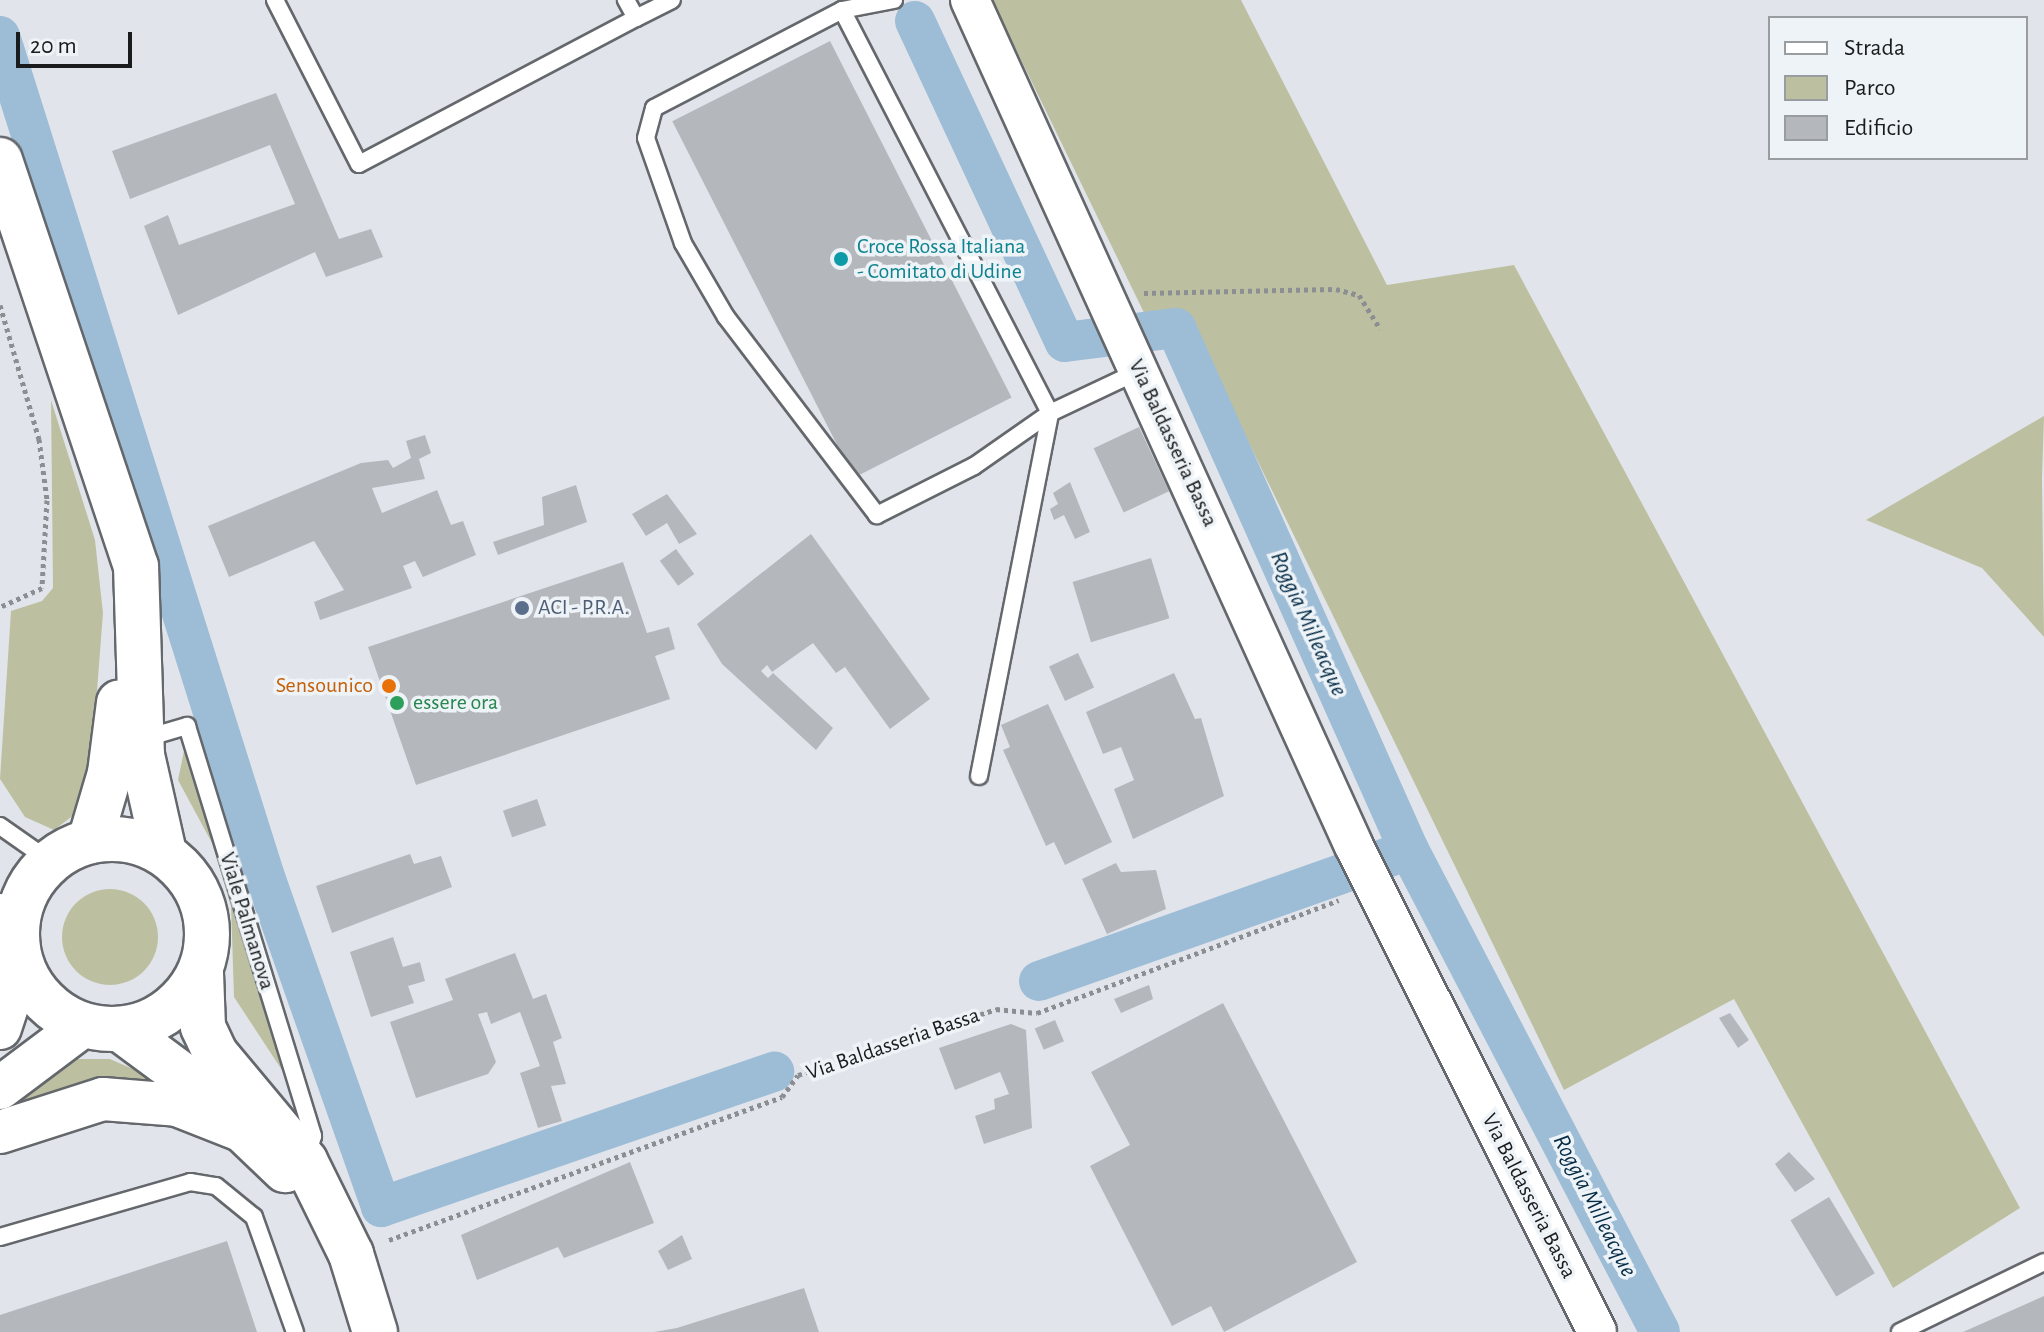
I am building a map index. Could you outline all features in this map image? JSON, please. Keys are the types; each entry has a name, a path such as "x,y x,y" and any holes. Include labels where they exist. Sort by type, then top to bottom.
{"main road":[{"path":"0,160 136,566 141,739 164,853"},
{"path":"90,841 110,773 136,566"},
{"name":"Viale Palmanova","path":"351,1254 253,1136 102,1027 40,997 21,964 10,908 50,861 90,841 137,841 164,853 186,872 207,916 201,973 203,1027 215,1053 305,1161 351,1254 375,1332"},
{"path":"0,1028 21,964"},
{"path":"0,1088 102,1027 170,1011 201,973"},
{"path":"0,1132 65,1107 138,1099 177,1105 253,1136"}],"street":[{"name":"Via Baldasseria Bassa","path":"970,0 1114,311 1354,846 1597,1332"}],"lane":[{"path":"275,0 359,164 672,0"},
{"path":"626,0 636,18"},
{"path":"894,0 842,10 654,108 646,138 683,243 726,317 877,515 974,466 1050,413 1138,367"},
{"path":"842,10 1050,413 979,776"},
{"name":"Viale Palmanova","path":"141,739 187,726 313,1136 305,1161"},
{"path":"0,826 50,861"},
{"path":"0,1237 190,1182 216,1186 254,1217 295,1332"},
{"path":"1900,1332 2044,1262"}],"path":[{"path":"1114,311 1336,289 1359,295 1380,329"},
{"path":"0,305 39,439 47,500 42,588 0,607"},
{"name":"Via Baldasseria Bassa","path":"351,1254 782,1097 798,1075 996,1009 1037,1013 1373,885"}],"green space":[{"path":"992,0 1241,0 1387,285 1514,265 2020,1208 1893,1288 1734,999 1564,1090 1188,318 1149,323"},
{"path":"51,400 95,540 103,613 90,782 79,811 54,830 25,817 0,779 11,611 42,601 53,588"},
{"path":"2044,416 2044,637 1982,568 1866,520"},
{"path":"185,746 295,1090 234,997 231,906 212,843 178,780"},
{"path":"110,889 129,892 144,903 155,918 158,937 155,956 144,971 129,982 110,985 91,982 76,971 65,956 62,937 65,918 76,903 91,892"},
{"path":"68,1059 110,1059 165,1083 93,1079 3,1108"}],"building":[{"name":"Croce Rossa Italiana - Comitato di Udine","path":"830,41 1012,397 854,478 672,121"},
{"path":"276,93 339,239 371,229 383,257 326,277 315,252 178,315 144,226 168,215 179,245 295,204 270,145 130,199 112,151"},
{"path":"1139,427 1169,491 1124,512 1094,448"},
{"path":"425,435 431,453 419,459 425,479 372,488 382,513 437,490 451,525 463,521 476,555 423,577 415,561 403,566 412,588 320,620 314,602 344,590 314,541 229,577 208,526 361,463 388,460 393,468 411,458 406,441"},
{"path":"1070,482 1090,532 1075,539 1064,515 1054,520 1050,509 1058,504 1053,493"},
{"path":"576,485 587,522 498,555 493,542 544,525 542,497"},
{"path":"667,494 697,534 679,544 667,523 646,536 632,514"},
{"path":"811,534 930,699 890,729 845,667 836,673 813,643 772,672 767,665 761,671 768,678 773,673 833,728 816,750 722,664 697,624"},
{"path":"676,549 694,574 678,586 660,561"},
{"path":"1151,558 1169,618 1091,642 1073,582"},
{"path":"623,562 647,633 669,627 675,649 655,656 670,699 416,785 368,647"},
{"path":"1078,653 1094,687 1065,701 1049,667"},
{"path":"1174,673 1195,719 1201,718 1224,796 1133,839 1114,789 1134,780 1121,747 1103,754 1086,712"},
{"path":"1048,704 1112,842 1065,865 1054,842 1046,846 1003,750 1010,747 1001,725"},
{"path":"537,799 546,825 512,837 503,811"},
{"path":"410,854 414,864 441,856 452,887 332,933 316,886"},
{"path":"1116,863 1121,872 1156,870 1166,909 1107,934 1082,879"},
{"path":"393,937 403,967 420,962 425,981 408,986 414,1003 371,1017 350,952"},
{"path":"515,953 533,999 546,994 562,1038 553,1042 566,1084 551,1086 562,1121 538,1128 520,1073 540,1066 520,1012 491,1024 487,1012 478,1014 496,1062 488,1074 416,1098 390,1022 453,1000 445,979"},
{"path":"1149,985 1153,999 1121,1013 1114,999"},
{"path":"1223,1003 1357,1262 1224,1332 1211,1306 1172,1326 1090,1166 1130,1145 1091,1072"},
{"path":"1730,1013 1749,1040 1738,1048 1719,1018"},
{"path":"1055,1020 1064,1041 1044,1050 1035,1029"},
{"path":"1011,1024 1026,1030 1032,1128 984,1144 975,1116 995,1109 994,1099 1009,1094 1000,1072 955,1090 939,1048"},
{"path":"1789,1152 1815,1179 1795,1192 1775,1164"},
{"path":"630,1162 654,1223 564,1258 558,1247 477,1280 461,1235"},
{"path":"1829,1197 1875,1273 1836,1296 1790,1220"},
{"path":"682,1235 692,1259 668,1270 658,1251"},
{"path":"227,1241 257,1332 0,1332 0,1315"},
{"path":"804,1288 819,1332 654,1332 677,1328"},
{"path":"2044,1296 2044,1332 1963,1332"}],"waterway":[{"name":"Roggia Milleacque","path":"915,21 1065,342 1176,328 1409,850 1660,1332"},
{"path":"0,36 265,877 381,1207 774,1072"},
{"path":"1039,981 1397,854"}],"place":[{"name":"Croce Rossa Italiana - Comitato di Udine","path":"841,259"},
{"name":"ACI - P.R.A.","path":"522,608"},
{"name":"Sensounico","path":"389,686"},
{"name":"essere ora","path":"397,703"}]}
